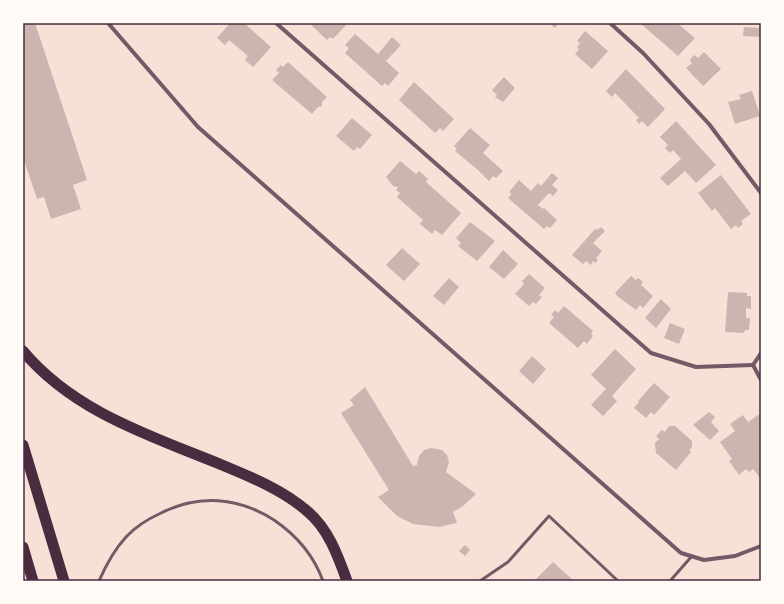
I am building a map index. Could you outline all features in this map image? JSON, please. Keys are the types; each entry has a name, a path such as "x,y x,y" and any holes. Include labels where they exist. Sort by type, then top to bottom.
{"highway":[{"path":"23,351 36,366 62,388 91,408 120,423 247,476 288,497 303,508 324,530 338,555 347,581"},
{"path":"23,445 64,581"},
{"path":"23,547 33,581"}],"street":[{"path":"108,23 198,127 681,553 704,560 735,556 761,546"},
{"path":"276,23 651,353 696,367 753,365"},
{"path":"610,23 642,53 708,124 761,193"},
{"path":"753,365 761,353"},
{"path":"753,365 761,380"}],"lane":[{"path":"99,581 115,551 127,536 146,520 173,507 198,501 219,500 240,504 263,513 288,530 318,567 322,581"},
{"path":"480,581 508,562 549,516 618,581"},
{"path":"670,581 692,556"}],"building":[{"path":"23,23 35,23 87,180 73,185 81,209 51,219 44,197 37,199 23,157"},
{"path":"230,23 244,23 271,47 253,67 245,60 248,56 229,40 225,45 217,38"},
{"path":"309,23 344,23 346,25 333,39 330,37 327,40"},
{"path":"549,23 559,23 555,28"},
{"path":"640,23 677,23 695,38 678,56"},
{"path":"744,27 761,28 761,37 743,36"},
{"path":"585,31 608,51 592,69 575,54 579,49 577,47 580,43 577,41"},
{"path":"355,34 378,54 392,37 401,45 386,61 399,73 388,86 385,83 382,86 345,53 349,48 345,45"},
{"path":"704,52 721,69 703,86 686,68 692,63 690,61 691,58 695,55 698,58"},
{"path":"288,62 327,97 322,102 322,106 318,107 312,114 272,80 279,73 276,70 281,65 283,67"},
{"path":"626,69 665,109 648,127 642,121 639,124 636,120 639,118 615,93 612,97 606,91"},
{"path":"504,77 515,88 503,102 495,97 497,95 492,90"},
{"path":"414,82 454,119 443,131 440,128 435,133 399,100"},
{"path":"752,91 760,116 735,124 728,102 741,99 739,95"},
{"path":"352,118 372,135 360,149 357,147 354,151 336,136"},
{"path":"676,121 716,165 696,183 685,171 668,186 660,178 681,159 673,150 670,153 665,148 668,145 660,137"},
{"path":"470,128 490,145 483,153 503,171 496,178 493,176 489,181 455,151 457,149 454,146"},
{"path":"400,161 416,174 419,171 428,179 426,182 461,213 442,235 435,230 432,234 420,224 423,220 397,197 400,193 396,190 398,187 393,186 386,177"},
{"path":"552,173 558,178 552,185 558,190 553,196 549,193 538,205 543,209 544,208 557,220 550,228 547,226 544,229 508,198 512,194 509,192 519,180 531,191 538,183 541,186"},
{"path":"721,175 751,214 741,221 743,224 738,228 736,225 731,229 715,208 712,211 698,193"},
{"path":"470,222 495,241 477,261 458,246 461,243 456,238"},
{"path":"601,227 605,231 593,243 602,251 596,258 598,260 595,263 593,261 591,265 586,261 583,264 572,255 595,229 597,230"},
{"path":"402,248 420,264 404,281 386,265"},
{"path":"503,250 518,264 504,279 489,267"},
{"path":"529,274 545,288 539,295 542,297 536,304 533,302 529,306 515,294 524,284 522,281"},
{"path":"631,276 636,280 638,278 643,282 641,285 653,296 643,308 640,305 636,310 615,293"},
{"path":"449,278 459,287 444,305 433,296"},
{"path":"728,292 747,293 747,296 751,296 751,309 746,308 746,318 750,318 749,330 745,330 744,333 725,332"},
{"path":"661,299 671,309 656,328 645,318"},
{"path":"564,306 593,331 591,334 593,336 587,344 584,341 578,348 549,323 554,317 551,315 555,310 558,313"},
{"path":"670,323 685,329 679,344 664,338"},
{"path":"615,349 636,369 612,396 617,401 603,416 591,405 606,389 591,375"},
{"path":"532,356 546,369 533,384 519,371"},
{"path":"654,383 670,397 654,415 651,412 646,418 634,408 639,402 638,401"},
{"path":"365,387 413,466 417,465 419,456 424,450 431,448 442,450 447,455 449,462 446,472 476,494 463,506 453,512 457,523 439,527 413,524 397,516 378,497 389,490 341,413 354,405 350,400"},
{"path":"709,412 715,417 711,422 719,431 710,440 693,425"},
{"path":"761,413 761,479 753,469 749,472 746,469 739,475 729,461 732,459 720,442 735,431 730,424 743,415 748,422"},
{"path":"669,426 675,426 692,441 692,447 689,450 691,452 676,470 656,453 655,443 659,439 656,436 662,430 665,432"},
{"path":"465,545 470,550 465,556 459,551"},
{"path":"553,562 574,581 534,581"}]}
